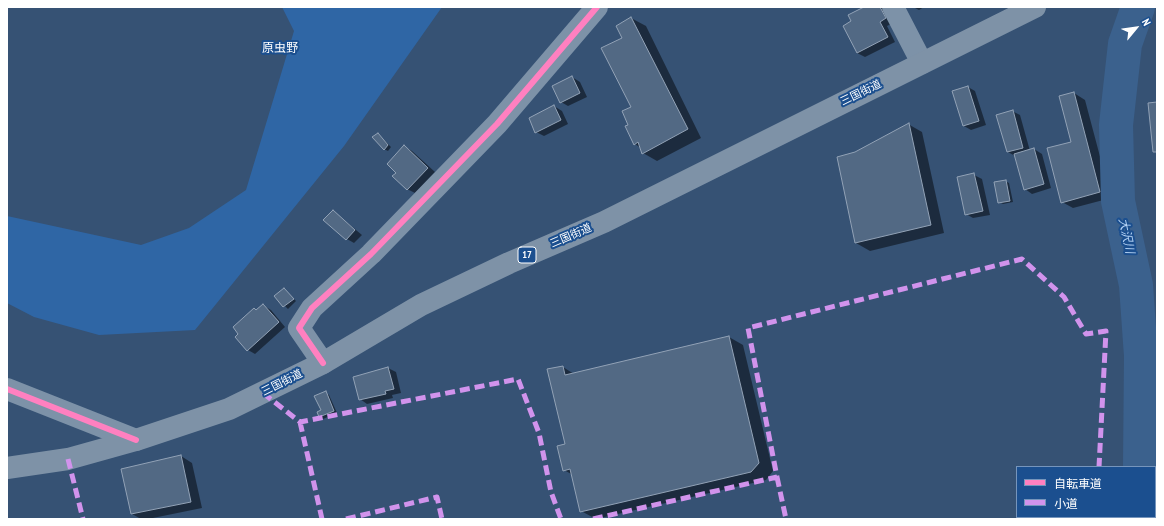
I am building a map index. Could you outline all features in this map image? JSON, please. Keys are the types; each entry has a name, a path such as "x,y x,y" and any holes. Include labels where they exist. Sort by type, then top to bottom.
{"highway":[{"name":"三国街道","path":"7,468 68,459 136,440 229,409 323,363 421,305 509,263 604,222 1035,7"}],"street":[{"path":"323,363 299,328 312,308 371,254 496,124 597,7"},
{"path":"893,7 922,63"},
{"path":"7,389 136,440"}],"shaded area":[{"path":"282,7 442,7 344,146 195,330 99,335 34,317 7,303 7,216 141,245 189,228 246,190 294,31"}],"building":[{"path":"864,7 880,7 886,18 880,22 888,37 857,53 843,26 851,21 848,15"},
{"path":"631,17 688,129 642,154 638,142 634,145 625,126 628,125 622,111 631,107 601,48 622,38 616,26"},
{"path":"572,76 580,93 560,103 552,86"},
{"path":"968,86 979,121 963,126 952,91"},
{"path":"1074,92 1100,192 1061,203 1047,148 1071,142 1059,96"},
{"path":"1157,102 1157,152 1153,152 1148,103"},
{"path":"554,105 561,120 535,133 529,118"},
{"path":"1013,110 1023,148 1007,152 996,115"},
{"path":"909,123 931,225 855,243 837,157 855,152"},
{"path":"378,133 388,145 384,150 372,137"},
{"path":"404,145 428,168 407,190 392,176 396,173 387,164"},
{"path":"1034,148 1044,184 1024,190 1014,154"},
{"path":"974,173 983,211 965,215 957,177"},
{"path":"1006,180 1010,201 998,203 994,182"},
{"path":"333,210 355,230 346,240 323,220"},
{"path":"284,288 294,299 283,307 274,296"},
{"path":"263,304 279,322 247,351 235,337 238,334 233,327 254,308 256,310"},
{"path":"729,336 759,463 751,472 580,512 570,469 563,471 557,446 565,444 547,369 563,366 565,375"},
{"path":"388,367 394,389 385,391 386,394 359,400 353,377"},
{"path":"326,391 334,411 319,417 317,412 321,410 314,396"},
{"path":"181,455 191,502 131,514 121,469"}],"waterway":[{"name":"大沢川","path":"1138,7 1125,44 1116,125 1118,201 1136,285 1141,356 1140,466"}],"marked path":[{"path":"593,519 777,477 748,328 1022,259 1064,297 1086,334 1106,331 1099,466"},
{"path":"263,393 300,422 518,379 539,433 551,492 561,519"},
{"path":"300,422 322,519"},
{"path":"68,459 83,519"},
{"path":"777,477 786,519"},
{"path":"346,519 437,497 442,519"}],"cycle path":[{"path":"323,363 299,328 312,308 371,254 497,124 597,7"},
{"path":"7,389 136,440"}],"district":[{"name":"原虫野","path":"280,49"}]}
